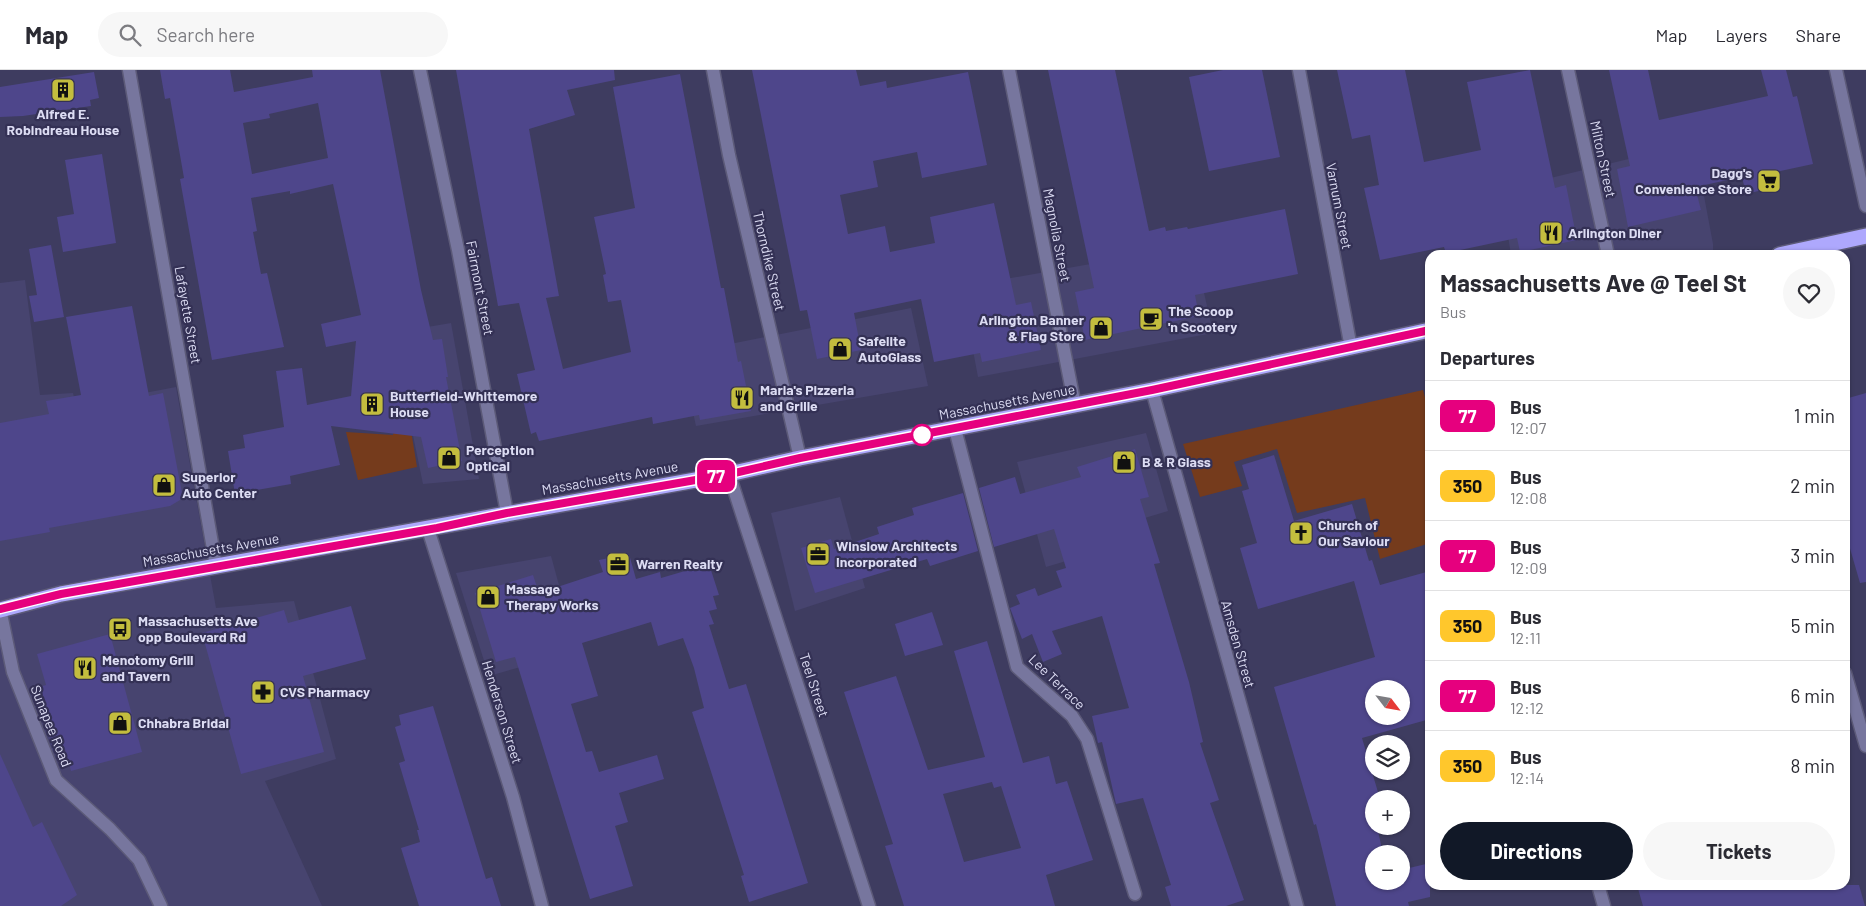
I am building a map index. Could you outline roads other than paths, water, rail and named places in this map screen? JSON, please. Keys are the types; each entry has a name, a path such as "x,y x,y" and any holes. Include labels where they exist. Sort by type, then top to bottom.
{"highway":[{"path":"1802,250 1866,236"},
{"name":"Massachusetts Avenue","path":"0,609 61,594 730,474 800,458 1076,406 1425,331"}],"street":[{"name":"Lafayette Street","path":"129,70 216,566"},
{"name":"Fairmont Street","path":"420,70 458,250 507,513"},
{"name":"Thorndike Street","path":"714,70 729,155 800,458"},
{"name":"Magnolia Street","path":"1008,70 1076,406"},
{"name":"Varnum Street","path":"1299,70 1351,348"},
{"name":"Milton Street","path":"1568,70 1607,250"},
{"path":"1836,70 1866,206"},
{"name":"Amsden Street","path":"1152,390 1297,906"},
{"name":"Lee Terrace","path":"955,429 1017,667 1072,716 1087,739 1135,894"},
{"name":"Teel Street","path":"730,474 869,906"},
{"name":"Henderson Street","path":"428,529 513,797 542,906"},
{"name":"Sunapee Road","path":"0,609 13,672 56,780 110,829 138,860 161,906"},
{"path":"1850,690 1866,746"},
{"path":"1599,890 1604,906"}],"place":[{"name":"Alfred E. Robindreau House","path":"63,90"},
{"name":"Dagg's Convenience Store","path":"1769,181"},
{"name":"Arlington Diner","path":"1551,233"},
{"name":"The Scoop 'n Scootery","path":"1151,319"},
{"name":"Arlington Banner & Flag Store","path":"1101,328"},
{"name":"Safelite AutoGlass","path":"840,349"},
{"name":"Maria's Pizzeria and Grille","path":"742,398"},
{"name":"Butterfield-Whittemore House","path":"372,404"},
{"name":"Perception Optical","path":"449,458"},
{"name":"B & R Glass","path":"1124,462"},
{"name":"Superior Auto Center","path":"164,485"},
{"name":"Church of Our Saviour","path":"1301,533"},
{"name":"Winslow Architects Incorporated","path":"818,554"},
{"name":"Warren Realty","path":"618,564"},
{"name":"Massage Therapy Works","path":"488,597"},
{"name":"Massachusetts Ave opp Boulevard Rd","path":"120,629"},
{"name":"Menotomy Grill and Tavern","path":"85,668"},
{"name":"CVS Pharmacy","path":"263,692"},
{"name":"Chhabra Bridal","path":"120,723"}]}
